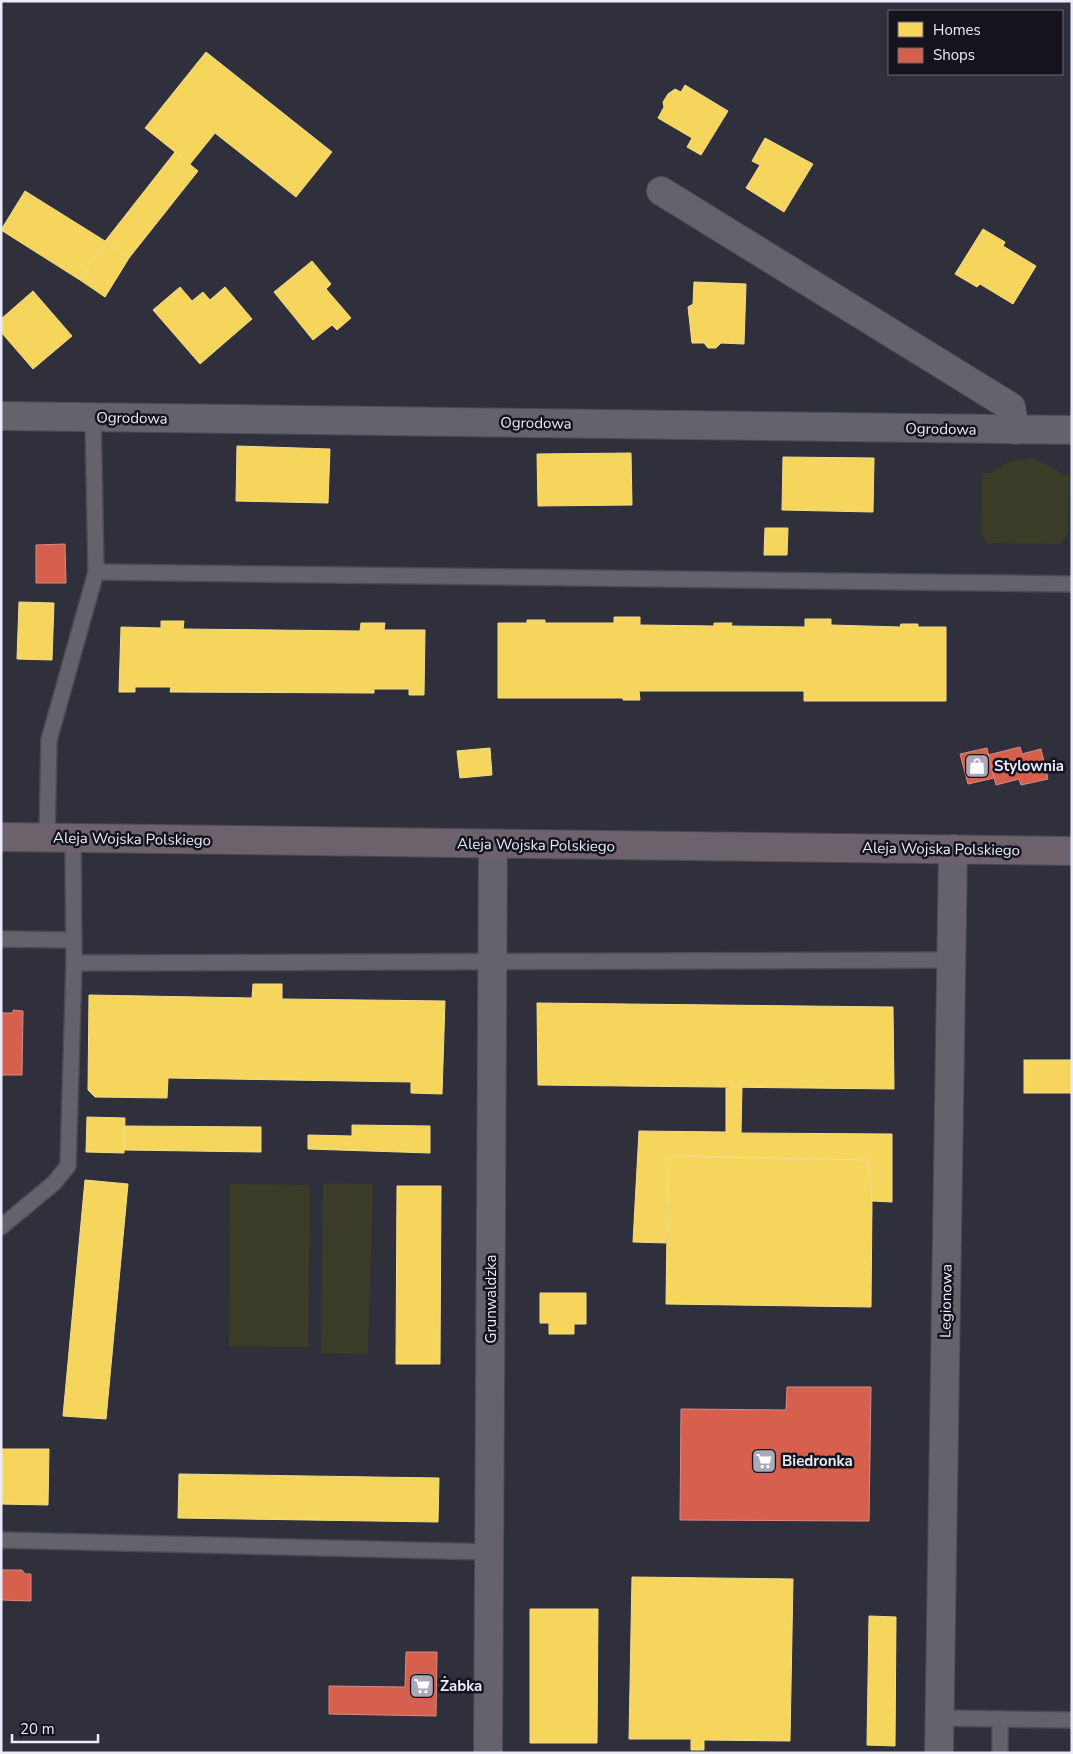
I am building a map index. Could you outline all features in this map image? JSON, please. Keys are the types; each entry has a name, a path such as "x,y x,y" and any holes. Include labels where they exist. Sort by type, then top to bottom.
{"main road":[{"name":"Aleja Wojska Polskiego","path":"1,837 1072,851"}],"street":[{"path":"662,191 1010,407 1015,430"},
{"name":"Ogrodowa","path":"1,416 1072,430"},
{"name":"Grunwaldzka","path":"488,1753 493,844"},
{"name":"Legionowa","path":"939,1753 953,849"}],"lane":[{"path":"1,1227 54,1183 68,1166 74,940 49,740 96,572 93,418"},
{"path":"96,572 1072,584"},
{"path":"1,939 74,940"},
{"path":"74,963 950,960"},
{"path":"1,1540 490,1552"},
{"path":"940,1718 1072,1720"},
{"path":"1000,1719 1000,1753"}],"green space":[{"path":"1032,458 1054,468 1061,474 1069,475 1068,533 1060,544 988,543 981,534 982,473 991,473 1007,462"},
{"path":"323,1183 373,1184 368,1354 321,1353"},
{"path":"230,1184 310,1185 308,1347 229,1346"}],"building: Homes":[{"path":"206,52 332,152 296,197 215,133 190,164 145,128"},
{"path":"685,85 728,111 701,155 687,147 692,138 658,118 664,107 663,102 668,94 675,89 681,92"},
{"path":"765,138 813,164 784,212 746,188 760,165 752,161"},
{"path":"175,152 198,171 129,258 106,240"},
{"path":"25,191 105,241 80,280 1,230"},
{"path":"983,229 1005,242 1003,246 1036,266 1013,304 980,284 977,287 955,274"},
{"path":"106,240 129,258 105,297 80,280"},
{"path":"312,261 331,284 326,289 351,318 337,330 332,325 313,340 274,292"},
{"path":"694,282 746,284 744,344 721,343 716,348 708,348 704,343 692,343 688,307 693,304"},
{"path":"180,287 192,301 203,292 210,300 225,287 252,319 200,364 153,310"},
{"path":"33,291 72,336 33,369 1,332 1,319"},
{"path":"237,446 330,449 328,503 236,501"},
{"path":"631,453 632,505 538,506 537,454"},
{"path":"783,457 874,458 873,512 782,510"},
{"path":"765,528 788,528 787,555 764,555"},
{"path":"19,602 54,603 52,660 17,659"},
{"path":"614,617 640,617 640,625 714,626 714,623 732,623 731,626 805,627 805,619 831,619 831,625 900,627 901,624 918,624 918,627 946,627 946,701 804,701 804,691 639,691 640,700 623,700 623,698 498,698 498,623 527,623 527,620 545,620 545,623 614,623"},
{"path":"161,621 184,621 183,629 360,631 361,623 385,623 384,630 425,630 424,695 409,695 409,689 374,689 374,693 170,692 171,687 135,687 135,692 119,692 121,627 161,628"},
{"path":"490,748 492,775 460,778 457,751"},
{"path":"253,984 282,984 282,999 445,1001 442,1094 411,1093 411,1082 168,1078 167,1098 95,1097 88,1090 89,995 252,998"},
{"path":"537,1003 893,1007 894,1089 538,1085"},
{"path":"1024,1060 1072,1060 1072,1093 1024,1093"},
{"path":"742,1087 741,1133 892,1134 892,1202 872,1201 868,1160 668,1156 666,1243 633,1242 639,1131 726,1132 726,1088"},
{"path":"87,1117 125,1118 124,1153 86,1152"},
{"path":"352,1125 430,1126 430,1153 308,1149 308,1135 352,1136"},
{"path":"124,1126 261,1127 261,1152 124,1150"},
{"path":"668,1156 868,1160 872,1201 871,1307 666,1304"},
{"path":"85,1180 128,1184 106,1419 63,1416"},
{"path":"397,1186 441,1186 440,1364 396,1364"},
{"path":"540,1293 586,1293 586,1324 574,1324 574,1334 549,1334 549,1323 540,1323"},
{"path":"1,1449 49,1449 48,1505 1,1504"},
{"path":"179,1474 439,1478 438,1522 178,1518"},
{"path":"632,1577 793,1579 790,1741 704,1740 704,1750 691,1750 691,1739 629,1739"},
{"path":"530,1609 598,1609 597,1743 530,1743"},
{"path":"869,1616 896,1617 895,1746 867,1745"}],"building: Shops":[{"path":"65,544 66,583 36,583 36,545"},
{"path":"1020,747 1022,754 1041,749 1048,779 1021,785 1019,779 996,785 988,755"},
{"name":"Stylownia","path":"987,748 994,778 968,784 960,754"},
{"path":"13,1010 23,1011 22,1075 1,1075 1,1013 13,1013"},
{"path":"787,1387 871,1387 869,1521 680,1520 681,1409 786,1410"},
{"path":"1,1570 22,1570 25,1574 31,1574 31,1601 1,1600"},
{"path":"406,1652 437,1652 436,1716 329,1714 329,1686 405,1687"}],"place":[{"name":"Stylownia","path":"977,766"},
{"name":"Biedronka","path":"764,1461"},
{"name":"Żabka","path":"422,1686"}]}
